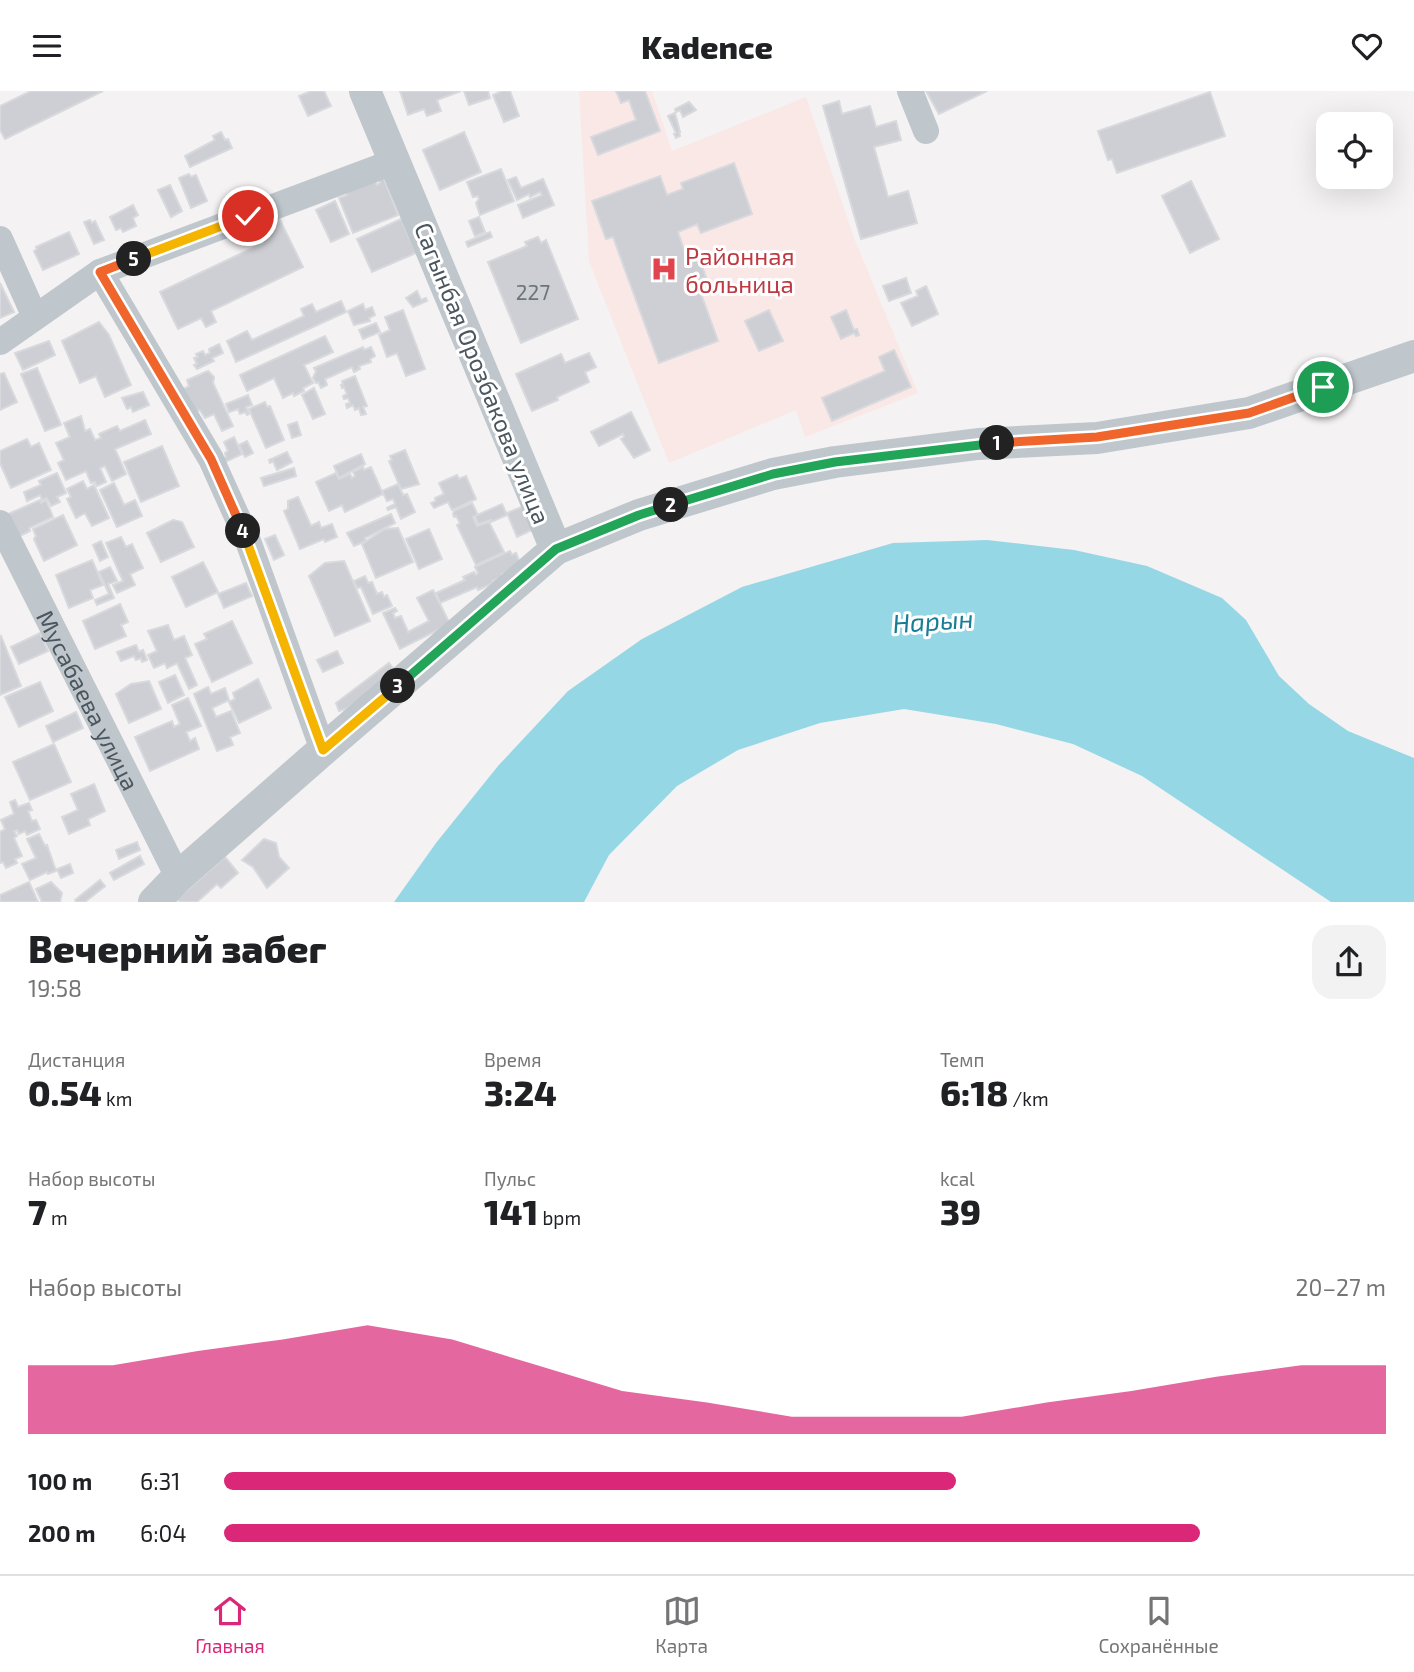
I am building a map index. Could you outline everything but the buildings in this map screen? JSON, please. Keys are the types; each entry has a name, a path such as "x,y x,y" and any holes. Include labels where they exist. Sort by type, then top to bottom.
{"street":[{"name":"Сагынбая Орозбакова улица","path":"154,902 178,877 556,549 365,91"},
{"path":"910,91 926,131"},
{"path":"0,342 100,272 396,161"},
{"path":"0,239 35,317"},
{"path":"100,272 211,459 248,541 323,750"},
{"path":"556,549 639,515 773,474 835,462 978,444 1097,437 1249,413 1414,356"},
{"name":"Мусабаева улица","path":"0,523 178,877"}],"shaded area":[{"path":"579,91 652,91 672,151 806,97 854,238 918,393 805,437 796,410 669,463 589,261"}],"water":[{"name":"Нарын","path":"987,540 1074,550 1147,566 1222,598 1246,620 1279,676 1309,704 1348,731 1414,758 1414,902 1331,902 1142,776 1073,744 996,724 904,709 820,723 738,750 677,786 609,855 584,902 394,902 436,843 498,766 568,691 642,639 742,587 893,543"}],"place":[{"name":"Районная больница","path":"664,269"}],"route":[{"path":"248,216 100,272 211,459 248,541 323,750 556,549 639,515 773,474 835,462 978,444 1097,437 1249,413 1323,387"}]}
